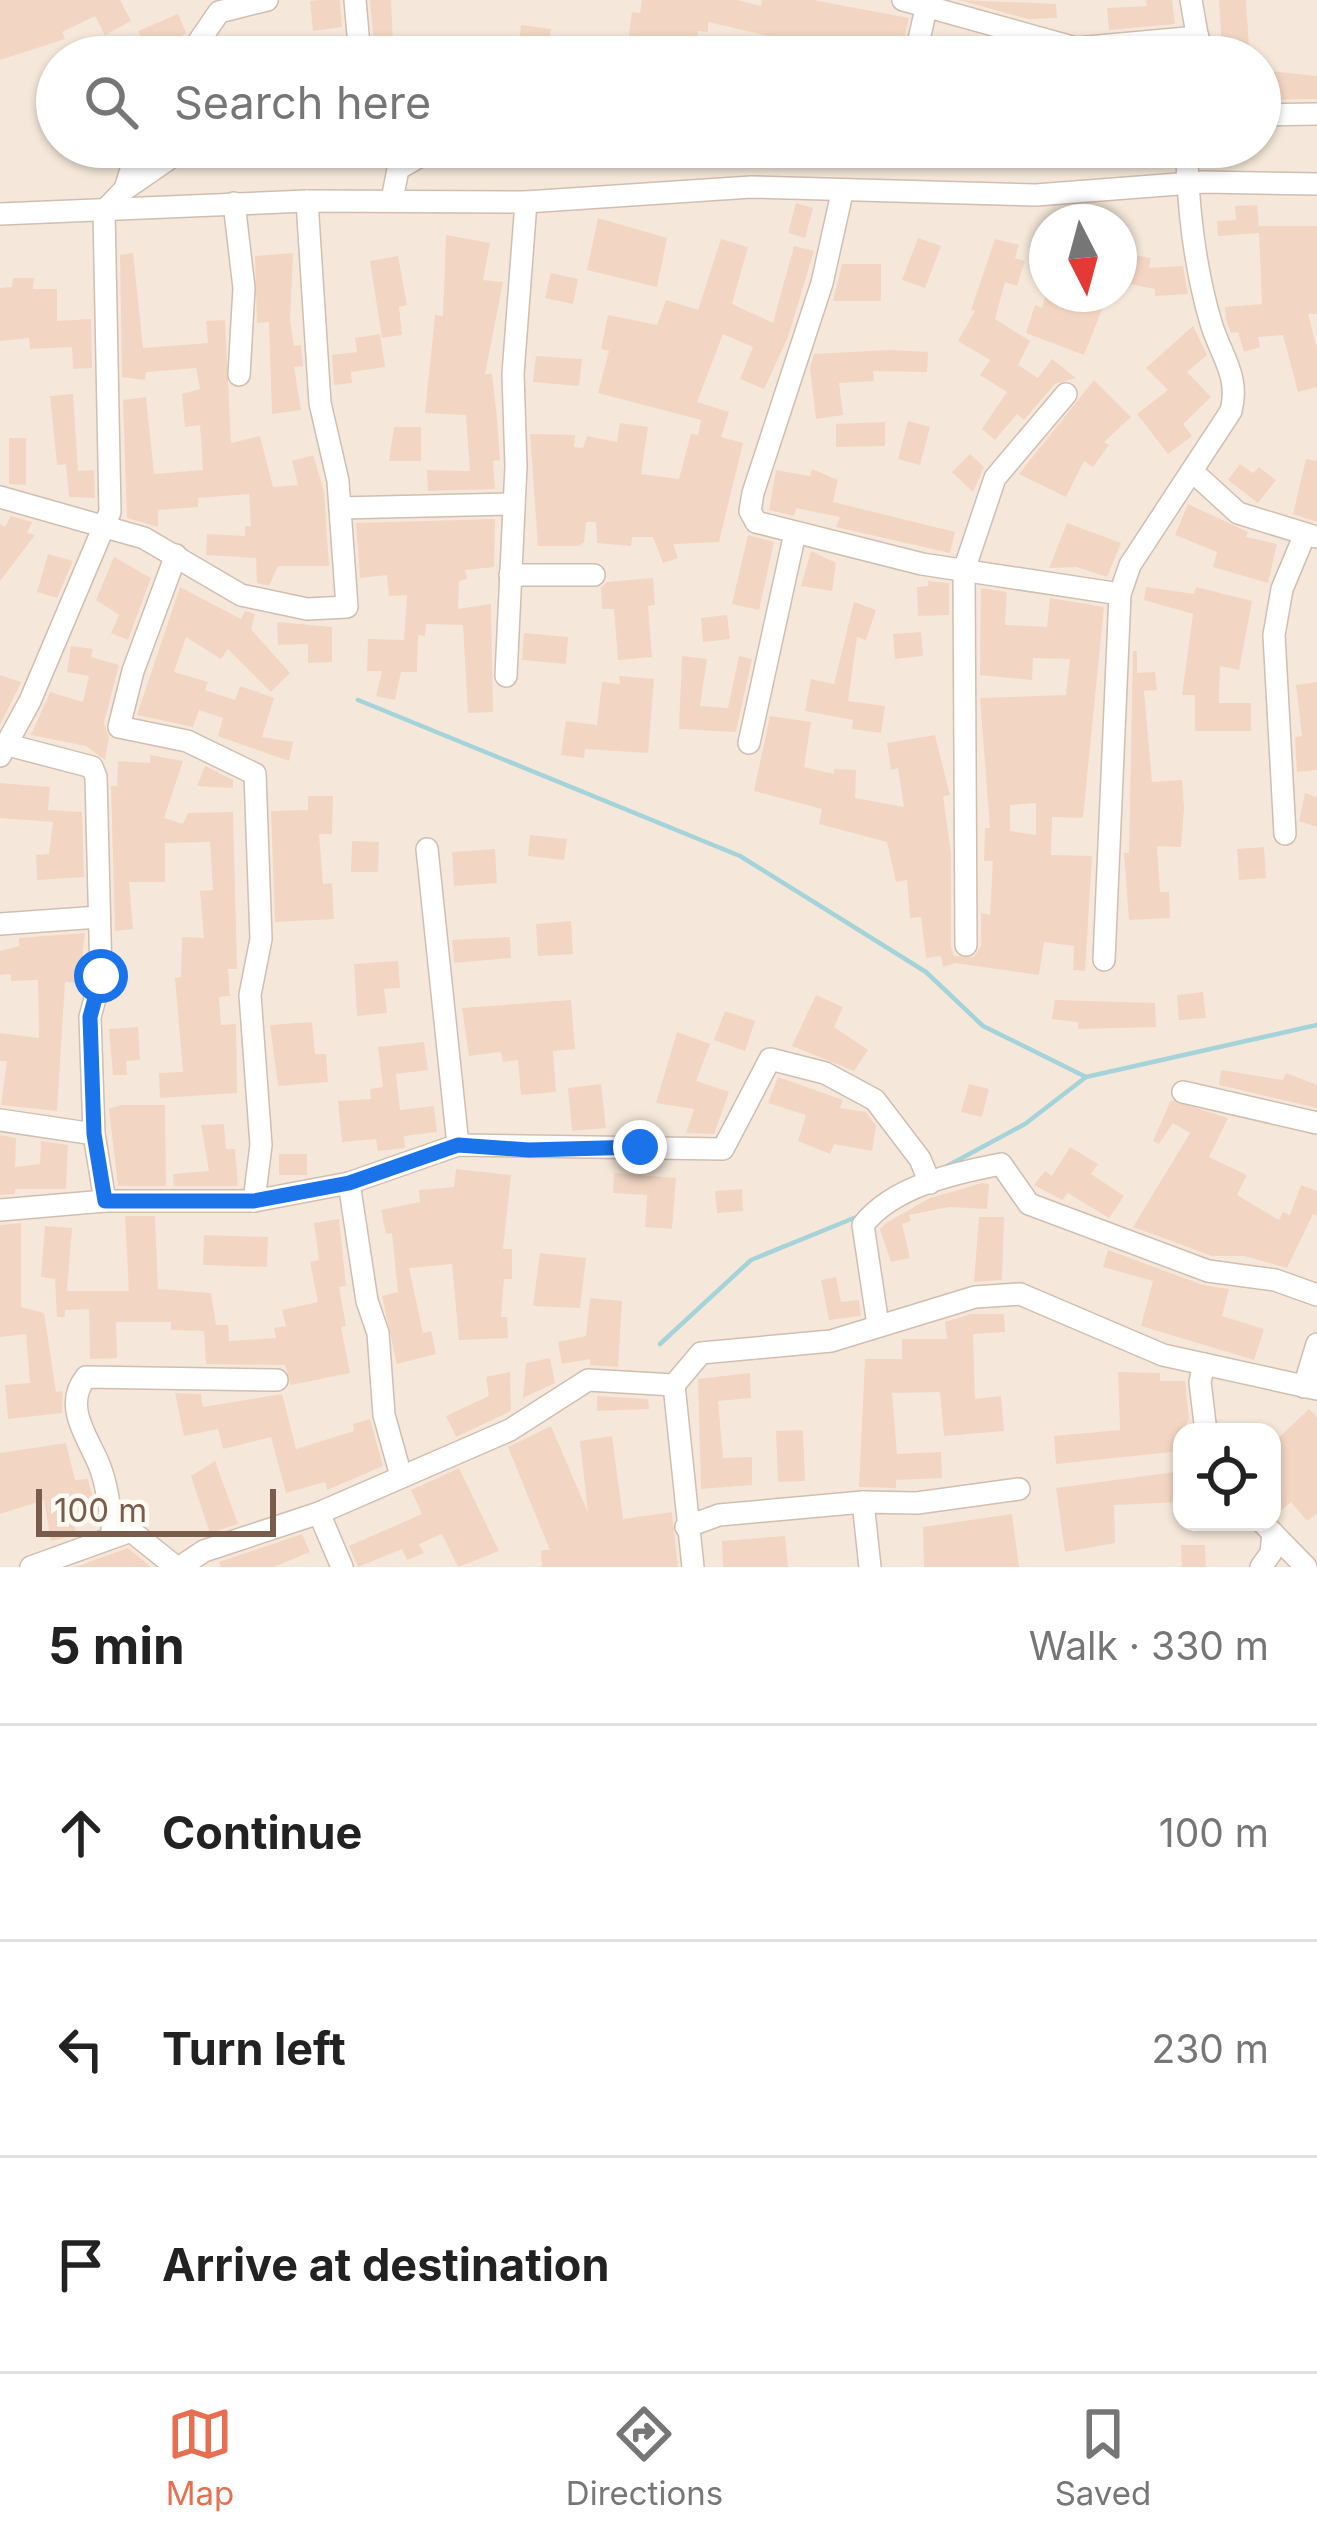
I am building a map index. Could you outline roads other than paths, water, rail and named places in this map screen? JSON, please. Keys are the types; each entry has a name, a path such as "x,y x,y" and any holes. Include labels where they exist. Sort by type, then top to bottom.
{"street":[{"path":"207,9 267,0"},
{"path":"355,0 358,36"},
{"path":"902,0 1035,36"},
{"path":"1191,0 1197,36"},
{"path":"920,36 927,4"},
{"path":"1281,115 1317,114"},
{"path":"124,189 131,168"},
{"path":"105,1201 94,1134 90,1003 101,976 92,767 4,750 92,561 113,496 104,212 124,189 155,168"},
{"path":"392,200 400,168"},
{"path":"1104,960 1120,594 1130,565 1232,411 1235,394 1210,320 1187,168"},
{"path":"0,214 307,201 526,202 751,188 1036,195 1187,184 1317,184"},
{"path":"842,193 822,283 750,511 757,521 796,533 964,570 1120,594"},
{"path":"0,497 99,530 129,533 176,554 241,595 307,608 346,607 340,508 320,404 307,201"},
{"path":"506,676 513,374 526,202"},
{"path":"233,203 244,288 239,375"},
{"path":"966,945 964,570 995,478 1066,394"},
{"path":"1192,471 1238,512 1311,535 1282,589 1274,635 1285,834"},
{"path":"340,508 513,504"},
{"path":"749,743 796,533"},
{"path":"176,554 119,727 187,741 255,774 261,939 250,995 261,1145 254,1201"},
{"path":"510,575 594,574"},
{"path":"427,848 458,1145"},
{"path":"0,923 99,917"},
{"path":"0,1210 105,1201 254,1201 349,1183 458,1145 723,1149 770,1059 790,1060 875,1100 920,1159 930,1183"},
{"path":"1183,1091 1317,1123"},
{"path":"0,1120 94,1134"},
{"path":"878,1325 863,1225 876,1208 930,1183 1001,1164 1029,1204 1208,1271 1275,1280 1317,1295"},
{"path":"349,1183 367,1301 378,1333 384,1415 401,1476"},
{"path":"693,1567 674,1385 701,1353 831,1341 975,1298 1020,1294 1133,1346 1311,1388 1317,1344"},
{"path":"1204,1364 1199,1382 1205,1423"},
{"path":"113,1534 100,1466 79,1420 76,1396 86,1377 277,1380"},
{"path":"31,1567 113,1534 140,1533 178,1567 203,1551 319,1513 510,1430 588,1380 674,1385"},
{"path":"686,1528 719,1515 863,1502 916,1503 1019,1489"},
{"path":"863,1502 870,1567"},
{"path":"319,1513 342,1567"},
{"path":"1261,1567 1271,1553 1268,1531"},
{"path":"1272,1531 1306,1567"}],"waterway":[{"path":"358,700 740,856 926,972 983,1026 1086,1077"},
{"path":"947,1166 1025,1124 1086,1077 1317,1025"},
{"path":"660,1344 751,1260 859,1216"}]}
